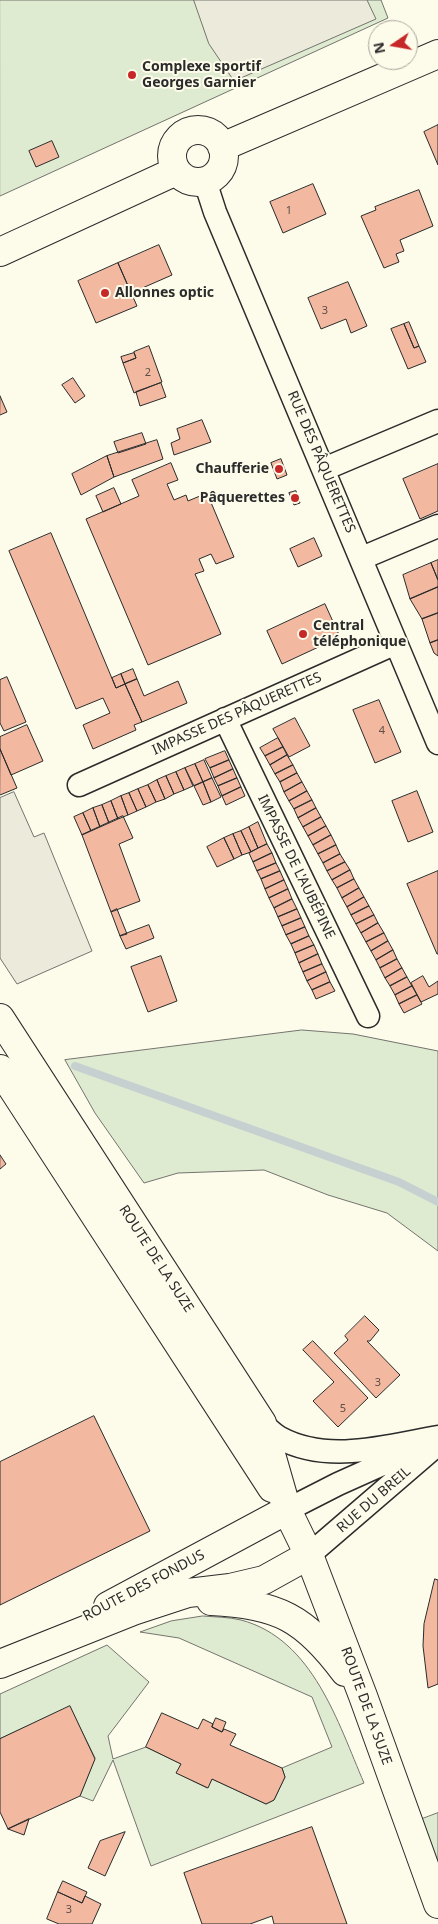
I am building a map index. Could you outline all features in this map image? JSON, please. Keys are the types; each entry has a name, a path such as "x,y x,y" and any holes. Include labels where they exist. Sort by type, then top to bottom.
{"main road":[{"path":"222,147 438,54"},
{"path":"188,132 206,132 218,140 222,147 224,157 221,168 214,176 205,181 188,180 176,171 172,160 172,149 178,139 188,132"},
{"path":"0,252 176,171"},
{"name":"ROUTE DE LA SUZE","path":"0,1018 262,1423 287,1510 308,1555 363,1696 438,1904"},
{"name":"ROUTE DE LA SUZE","path":"0,1069 238,1438 287,1510"},
{"name":"ROUTE DES FONDUS","path":"0,1663 287,1510"},
{"name":"ROUTE DES FONDUS","path":"0,1663 133,1611 188,1593 230,1588 264,1580 308,1555"},
{"name":"ROUTE DES FONDUS","path":"162,1602 248,1603 276,1610 326,1646 363,1696"}],"street":[{"name":"RUE DES PÂQUERETTES","path":"205,181 215,212 362,558 438,743"},
{"path":"324,469 438,420"},
{"path":"362,558 438,526"},
{"name":"IMPASSE DES PÂQUERETTES","path":"79,785 396,643"},
{"name":"IMPASSE DE L'AUBÉPINE","path":"225,719 368,1016"},
{"name":"RUE DU BREIL","path":"262,1423 279,1438 305,1447 335,1452 438,1439"},
{"name":"RUE DU BREIL","path":"287,1510 338,1484 438,1439"},
{"name":"RUE DU BREIL","path":"308,1555 438,1444"}],"green space":[{"name":"Complexe sportif Georges Garnier","path":"0,0 381,0 388,18 384,20 368,20 368,27 0,196"},
{"path":"302,1030 353,1034 438,1051 438,1251 387,1213 328,1195 264,1170 178,1173 144,1183 95,1113 65,1060"},
{"path":"203,1616 241,1620 266,1630 287,1645 305,1664 320,1686 333,1710 364,1783 151,1866 113,1760 93,1801 80,1796 95,1758 70,1707 0,1739 0,1694 107,1645 149,1682 108,1736 113,1759 146,1747 181,1764 177,1773 207,1788 212,1779 266,1804 274,1800 285,1777 282,1768 332,1747 312,1697 179,1638 140,1632 171,1621"},
{"path":"438,1813 438,1904 409,1824"}],"shaded area":[{"path":"194,0 367,0 376,19 368,20 368,22 234,81 209,44"},
{"path":"14,792 34,837 44,833 92,951 17,984 0,958 0,798"}],"building":[{"path":"438,125 438,165 424,132"},
{"path":"52,141 59,157 36,167 29,151"},
{"path":"313,184 326,214 283,233 270,202"},
{"path":"419,190 433,226 400,240 404,251 396,254 399,262 384,268 361,216 376,210 375,207"},
{"path":"159,245 172,275 131,293 118,263"},
{"path":"118,263 137,306 96,323 78,281"},
{"path":"348,282 367,326 351,333 346,319 321,329 308,298"},
{"path":"409,322 419,346 414,348 404,324"},
{"path":"404,324 414,348 419,346 426,362 408,369 391,329"},
{"path":"149,346 162,382 134,393 123,363 136,358 134,352"},
{"path":"134,353 136,358 123,363 121,357"},
{"path":"73,378 85,396 75,403 62,385"},
{"path":"161,383 166,397 140,406 136,392"},
{"path":"0,396 7,412 0,415"},
{"path":"202,420 211,442 174,455 171,443 180,439 177,429"},
{"path":"142,433 146,444 118,453 114,442"},
{"path":"157,440 163,459 114,477 107,456"},
{"path":"107,456 114,477 81,495 72,474"},
{"name":"Chaufferie","path":"281,459 287,475 277,479 271,463"},
{"path":"171,463 178,480 167,484 174,500 186,495 188,501 207,493 234,557 216,564 211,554 199,559 204,571 195,574 221,634 148,665 86,519 139,496 132,480"},
{"path":"438,464 438,511 420,519 403,479"},
{"path":"114,488 121,504 103,512 96,496"},
{"name":"Pâquerettes","path":"296,491 300,503 294,505 289,493"},
{"path":"51,533 116,688 125,684 142,722 134,725 136,730 93,749 83,725 110,713 103,698 76,709 9,551"},
{"path":"314,538 322,556 298,567 290,549"},
{"path":"438,560 438,580 431,563"},
{"path":"431,563 438,580 438,587 410,599 403,575"},
{"path":"438,587 438,613 422,619 410,599"},
{"name":"Central téléphonique","path":"325,604 340,637 282,664 267,631"},
{"path":"438,613 438,640 430,643 422,619"},
{"path":"438,640 438,656 434,653 430,643"},
{"path":"133,669 137,679 125,684 121,674"},
{"path":"121,674 125,684 116,688 112,678"},
{"path":"7,677 26,722 4,731 0,723 0,680"},
{"path":"137,679 144,696 178,681 187,703 142,722 125,684"},
{"path":"379,700 401,752 375,763 353,710"},
{"path":"295,718 310,746 289,757 273,729"},
{"path":"27,725 43,761 11,775 0,749 0,737"},
{"path":"278,738 283,747 265,756 260,748"},
{"path":"283,747 287,755 270,765 265,756"},
{"path":"0,749 17,788 0,795"},
{"path":"225,751 229,760 210,768 205,759"},
{"path":"287,755 293,765 275,774 270,765"},
{"path":"204,760 212,778 203,782 195,764"},
{"path":"229,760 233,769 214,778 210,768"},
{"path":"195,764 203,782 194,786 185,768"},
{"path":"293,765 297,773 280,782 275,774"},
{"path":"185,768 193,786 184,790 176,772"},
{"path":"233,769 237,778 218,786 214,778"},
{"path":"176,772 184,790 174,794 166,776"},
{"path":"297,773 302,782 284,792 280,782"},
{"path":"166,776 174,794 165,799 157,780"},
{"path":"212,778 221,797 211,802 203,782"},
{"path":"237,778 241,787 222,796 218,786"},
{"path":"157,780 165,799 156,802 148,785"},
{"path":"203,782 211,802 203,805 194,786"},
{"path":"302,782 307,791 289,801 284,792"},
{"path":"148,785 156,802 146,807 138,789"},
{"path":"241,787 245,796 226,805 222,796"},
{"path":"138,789 146,807 137,811 129,793"},
{"path":"307,791 312,800 294,809 289,801"},
{"path":"417,791 433,832 408,842 392,801"},
{"path":"129,793 137,811 128,815 121,796"},
{"path":"121,796 128,815 118,819 111,801"},
{"path":"312,800 316,808 298,818 294,809"},
{"path":"111,801 118,819 109,823 102,805"},
{"path":"102,805 109,823 100,827 93,808"},
{"path":"93,808 100,827 91,831 83,813"},
{"path":"316,808 321,817 303,827 298,818"},
{"path":"83,813 91,831 82,835 74,817"},
{"path":"123,816 133,838 119,844 140,901 111,912 82,835"},
{"path":"321,817 326,826 308,836 303,827"},
{"path":"258,822 267,844 258,848 249,827"},
{"path":"326,826 331,835 313,845 308,836"},
{"path":"249,827 258,848 251,852 241,831"},
{"path":"241,831 251,852 242,855 233,834"},
{"path":"233,834 242,855 234,859 224,838"},
{"path":"331,835 336,845 318,854 313,845"},
{"path":"224,838 234,859 217,867 207,847"},
{"path":"267,844 272,853 253,862 249,853"},
{"path":"336,845 340,854 323,863 318,854"},
{"path":"272,853 276,863 257,871 253,862"},
{"path":"340,854 345,862 327,871 323,863"},
{"path":"345,862 350,870 332,880 327,871"},
{"path":"276,863 280,871 261,879 257,871"},
{"path":"350,870 354,879 337,888 332,880"},
{"path":"280,871 284,880 265,889 261,879"},
{"path":"438,871 438,954 437,954 407,884"},
{"path":"354,879 359,888 342,898 337,888"},
{"path":"284,880 288,889 269,898 265,889"},
{"path":"359,888 364,897 347,907 342,898"},
{"path":"288,889 292,899 274,908 269,898"},
{"path":"364,897 369,906 351,915 347,907"},
{"path":"292,899 297,909 278,917 274,908"},
{"path":"369,906 374,915 356,924 351,915"},
{"path":"117,909 127,934 120,936 111,912"},
{"path":"297,909 301,918 282,926 278,917"},
{"path":"374,915 378,923 361,933 356,924"},
{"path":"301,918 305,927 286,935 282,926"},
{"path":"378,923 384,933 366,942 361,933"},
{"path":"149,925 154,938 126,949 120,936"},
{"path":"305,927 309,936 291,944 286,935"},
{"path":"384,933 388,941 371,951 366,942"},
{"path":"309,936 314,945 295,953 291,944"},
{"path":"388,941 393,950 376,960 371,951"},
{"path":"314,945 318,954 299,963 295,953"},
{"path":"393,950 397,959 380,968 376,960"},
{"path":"318,954 322,964 303,972 299,963"},
{"path":"161,956 177,1001 148,1012 131,967"},
{"path":"397,959 402,968 385,978 380,968"},
{"path":"322,964 326,972 307,981 303,972"},
{"path":"402,968 407,977 390,986 385,978"},
{"path":"326,972 330,982 312,990 307,981"},
{"path":"423,976 429,987 438,981 438,994 421,1002 411,983"},
{"path":"407,977 412,986 395,995 390,986"},
{"path":"330,982 335,991 316,999 312,990"},
{"path":"412,986 417,995 399,1004 395,995"},
{"path":"417,995 422,1004 404,1013 399,1004"},
{"path":"0,1155 6,1164 0,1169"},
{"path":"365,1316 379,1330 370,1341 367,1341 400,1375 376,1398 334,1353 348,1340 345,1336"},
{"path":"313,1341 368,1398 338,1427 313,1401 334,1382 303,1350"},
{"path":"94,1416 150,1531 0,1605 0,1462"},
{"path":"435,1579 438,1580 438,1684 428,1688 423,1646 424,1624"},
{"path":"70,1706 95,1759 80,1796 8,1829 0,1812 0,1739"},
{"path":"162,1713 198,1729 203,1719 213,1724 212,1727 222,1732 224,1729 236,1734 230,1745 282,1768 285,1777 274,1800 266,1804 212,1779 208,1788 176,1773 181,1764 146,1747"},
{"path":"216,1718 226,1722 222,1732 212,1727"},
{"path":"29,1819 24,1835 8,1829"},
{"path":"312,1827 347,1924 274,1924 272,1916 250,1924 202,1924 184,1873"},
{"path":"125,1832 105,1876 88,1868 100,1841"},
{"path":"63,1881 87,1892 82,1903 58,1892"},
{"path":"58,1892 82,1903 85,1896 101,1904 92,1924 59,1924 47,1919"}],"waterway":[{"path":"75,1066 399,1182 438,1202"}],"place":[{"name":"Complexe sportif Georges Garnier","path":"132,75"},
{"name":"Allonnes optic","path":"105,293"},
{"name":"Chaufferie","path":"279,469"},
{"name":"Pâquerettes","path":"295,498"},
{"name":"Central téléphonique","path":"303,634"}]}
